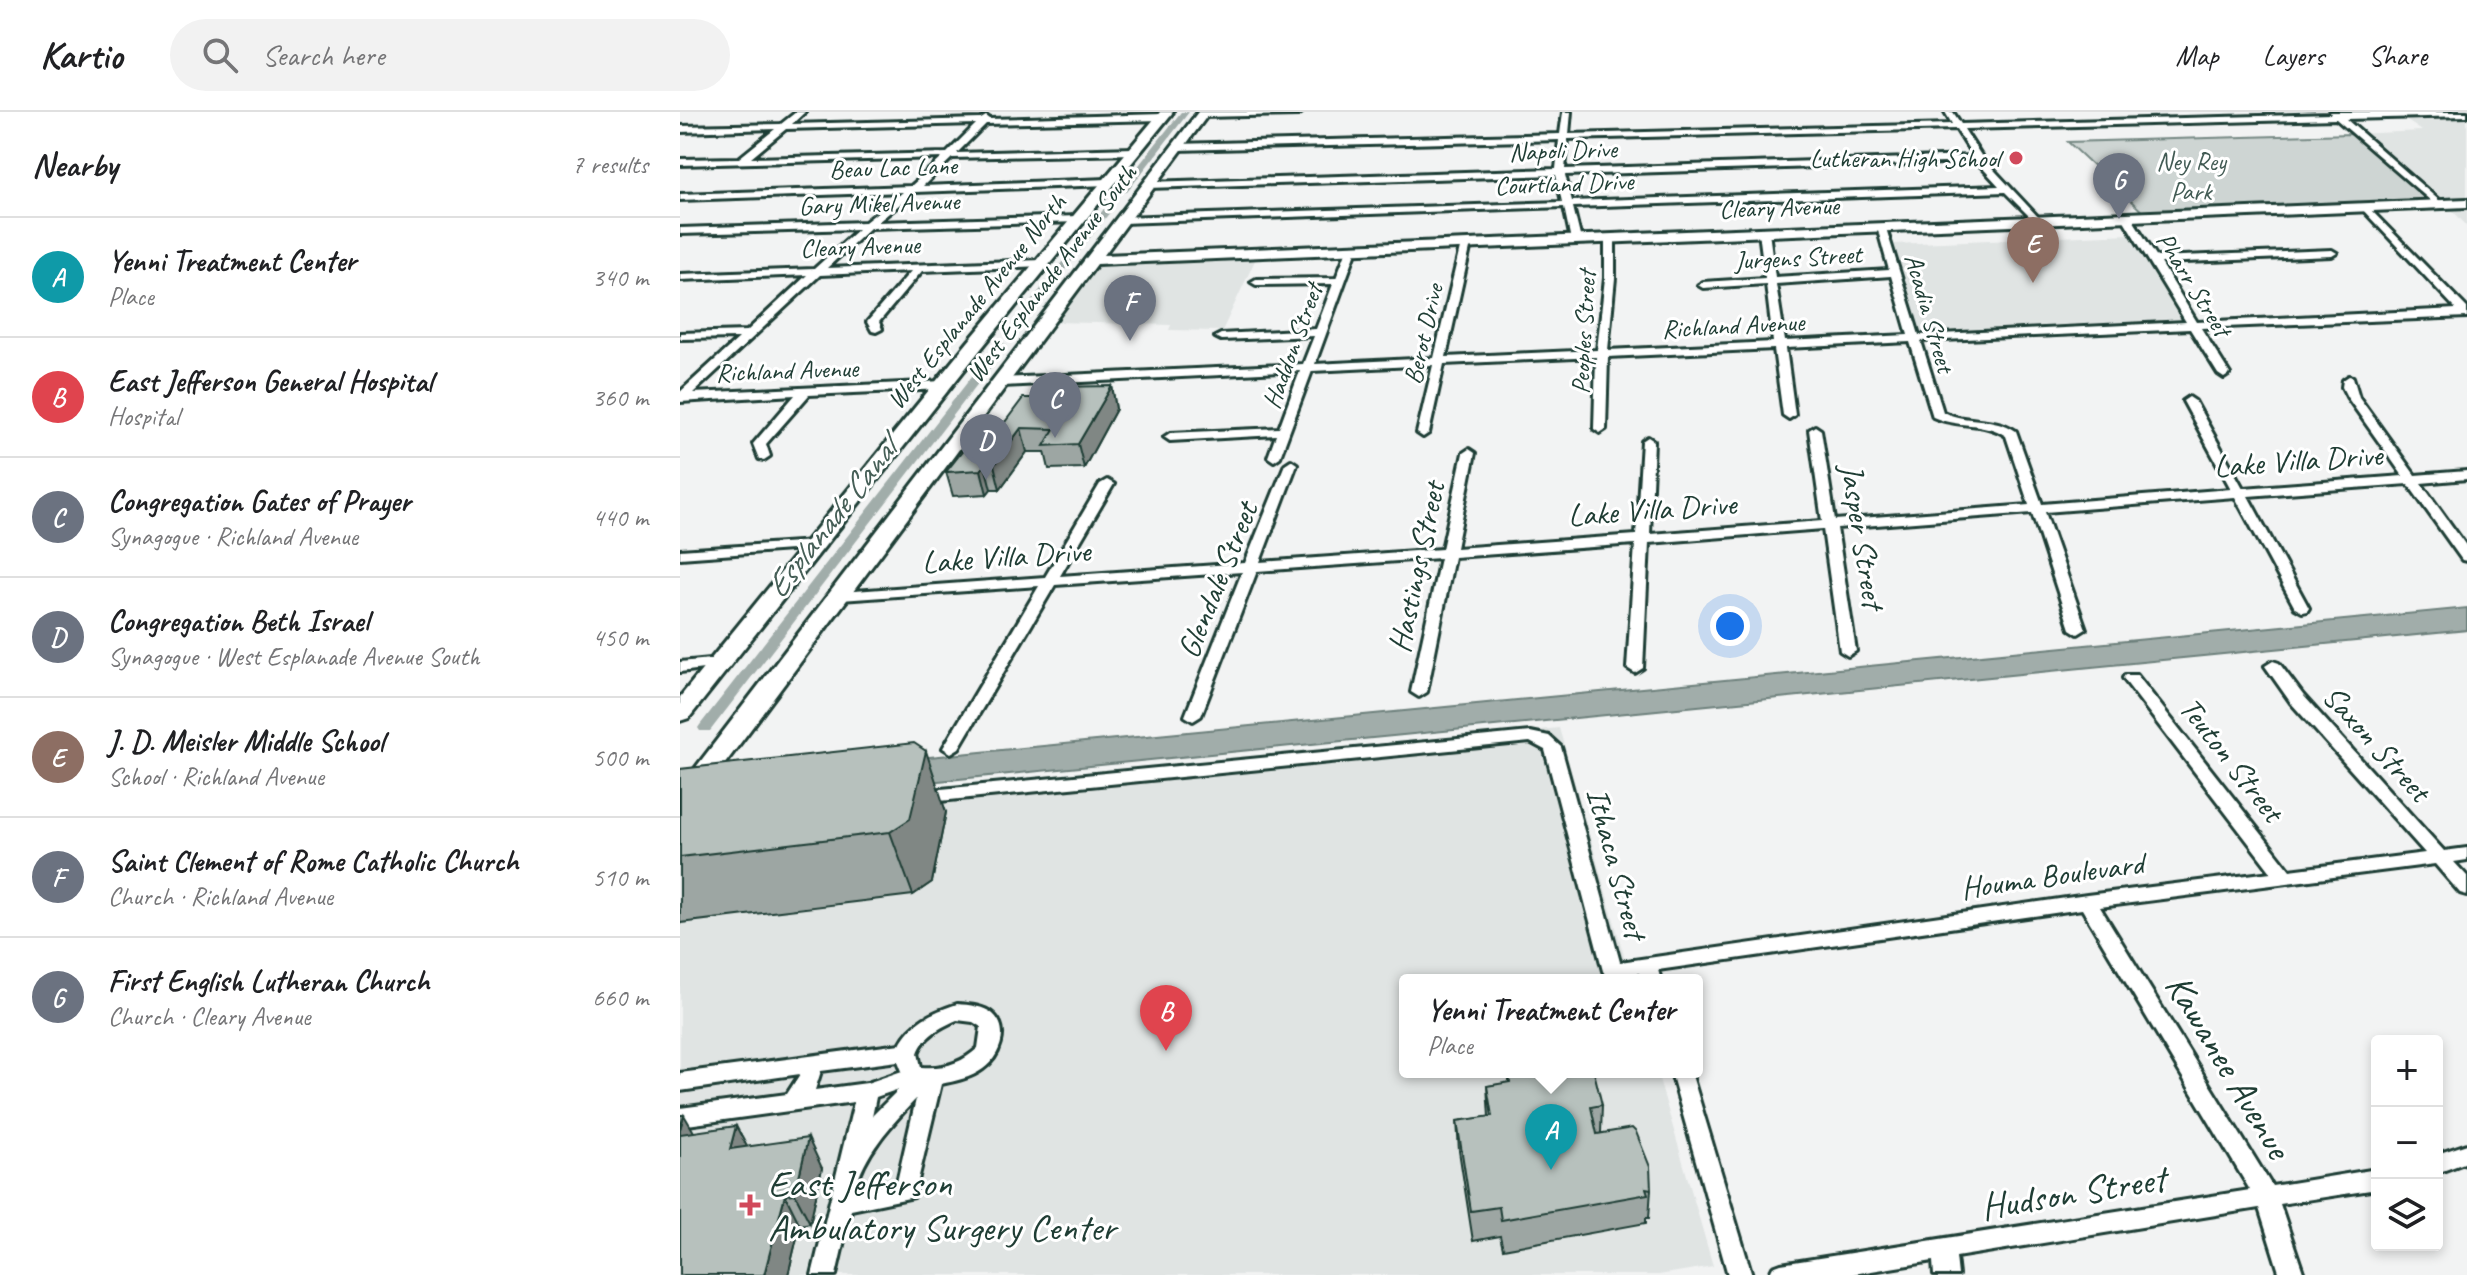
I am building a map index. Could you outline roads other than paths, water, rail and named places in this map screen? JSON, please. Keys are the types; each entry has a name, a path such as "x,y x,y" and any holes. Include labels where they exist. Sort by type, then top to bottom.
{"main road":[{"name":"West Esplanade Avenue South","path":"680,806 694,783 841,596 1002,382 1009,336 1048,320 1203,113"},
{"name":"West Esplanade Avenue North","path":"680,713 974,346 1009,336 1042,263 1165,114"},
{"path":"1106,185 1107,193 1122,196 1147,187"},
{"path":"1083,213 1112,201 1127,203 1126,215"},
{"name":"Cleary Avenue","path":"1093,260 2467,203"},
{"path":"1009,336 1015,328 1048,320"}],"street":[{"path":"741,161 801,112"},
{"path":"680,397 868,225 951,155 993,112"},
{"path":"1203,113 1298,112"},
{"path":"1567,112 1560,172 1576,240"},
{"path":"1949,112 1979,159 2037,221"},
{"path":"1177,147 1368,138 1566,137 2335,114 2467,113"},
{"path":"680,129 1165,114"},
{"path":"2335,114 2438,204"},
{"path":"680,162 1134,151"},
{"name":"Napoli Drive","path":"1147,187 1979,159"},
{"name":"Beau Lac Lane","path":"680,197 914,188 1106,185"},
{"name":"Courtland Drive","path":"1126,215 1567,205 2006,189"},
{"path":"2365,207 2466,313"},
{"name":"Gary Mikel Avenue","path":"680,231 1083,213"},
{"name":"Pharr Street","path":"2127,217 2224,374"},
{"name":"Acadia Street","path":"1882,227 1936,411 1943,418 1985,421 2006,428 2012,434 2038,508"},
{"path":"1764,232 1777,345 1789,415"},
{"name":"Peoples Street","path":"1600,429 1610,238"},
{"name":"Berot Drive","path":"1423,433 1466,244"},
{"name":"Haddon Street","path":"1274,457 1305,367 1352,249"},
{"path":"2154,260 2332,253"},
{"name":"Cleary Avenue","path":"680,277 1042,263"},
{"path":"876,329 873,322 919,268"},
{"name":"Jurgens Street","path":"1703,285 1896,273"},
{"path":"1256,282 1339,281"},
{"name":"Richland Avenue","path":"1002,382 2466,313"},
{"path":"1221,337 1319,332"},
{"path":"680,336 749,334"},
{"path":"2349,380 2348,387 2353,397 2467,557"},
{"name":"Richland Avenue","path":"680,397 944,385"},
{"path":"764,456 759,444 805,392"},
{"path":"2189,401 2302,608"},
{"name":"Jasper Street","path":"1815,430 1848,651"},
{"path":"1170,437 1284,431"},
{"path":"1635,668 1648,441"},
{"name":"Hastings Street","path":"1419,692 1469,453"},
{"name":"Glendale Street","path":"1193,716 1291,464"},
{"name":"Lake Villa Drive","path":"841,596 1642,539 2467,475"},
{"path":"951,748 1107,484"},
{"path":"2038,508 2078,629"},
{"path":"680,554 814,545"},
{"path":"680,667 721,663"},
{"name":"Saxon Street","path":"2273,666 2297,699 2467,888"},
{"name":"Teuton Street","path":"2131,678 2285,877"},
{"name":"Ithaca Street","path":"902,799 1530,737 1543,740 1553,747 1613,971 1649,972"},
{"name":"Houma Boulevard","path":"1649,972 2087,902 2467,854"},
{"name":"Kawanee Avenue","path":"2087,902 2266,1196 2292,1275"},
{"path":"680,1117 867,1092 924,1076 962,1070 988,1050 993,1038 992,1026 985,1017 957,1012 941,1016 915,1036 908,1051 907,1063 924,1076"},
{"path":"680,1082 908,1051"},
{"path":"793,1102 808,1083 813,1063"},
{"path":"850,1167 881,1121 924,1076"},
{"path":"841,1202 906,1190 924,1076"},
{"path":"1683,1078 1740,1275"},
{"path":"824,1275 867,1092"},
{"path":"2443,1162 2467,1153"},
{"name":"Hudson Street","path":"1781,1275 2371,1180"},
{"path":"1943,1250 1946,1275"}],"waterway":[{"name":"Esplanade Canal","path":"1124,190 1185,112"},
{"name":"Esplanade Canal","path":"1021,320 1110,207"},
{"name":"Esplanade Canal","path":"705,728 1002,345"}],"place":[{"name":"Lutheran High School","path":"2016,158"},
{"name":"First English Lutheran Church","path":"2119,219"},
{"name":"J. D. Meisler Middle School","path":"2033,283"},
{"name":"Saint Clement of Rome Catholic Church","path":"1130,341"},
{"name":"Congregation Gates of Prayer","path":"1055,438"},
{"name":"Congregation Beth Israel","path":"986,480"},
{"name":"East Jefferson General Hospital","path":"1166,1051"},
{"name":"Yenni Treatment Center","path":"1551,1170"},
{"name":"East Jefferson Ambulatory Surgery Center","path":"750,1205"}],"park label":[{"name":"Ney Rey Park","path":"2191,176"}]}
